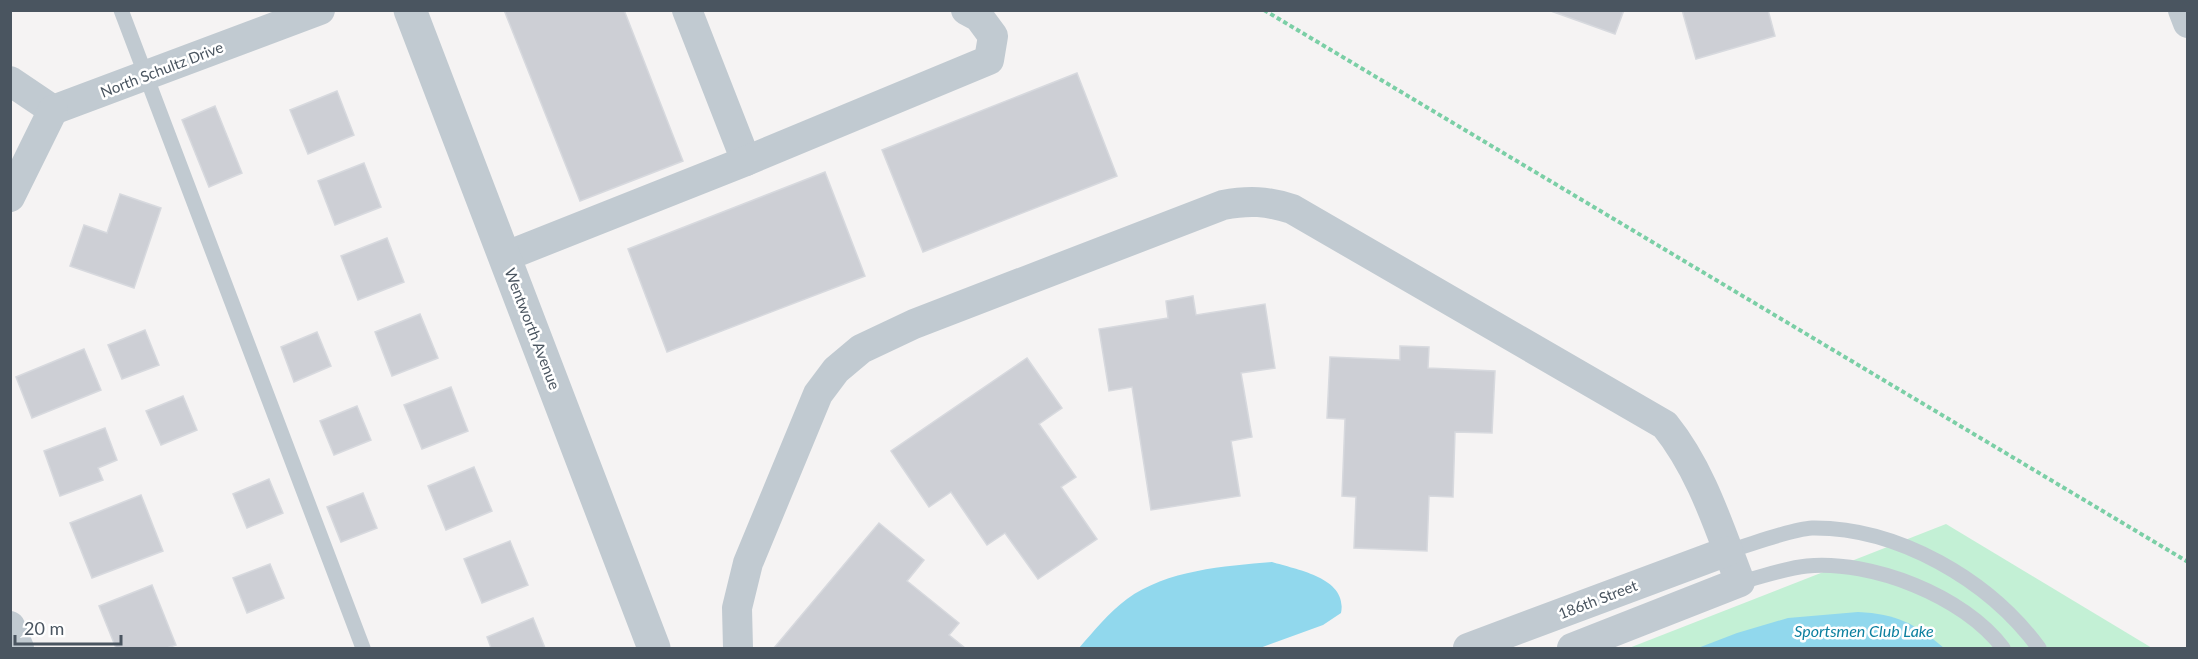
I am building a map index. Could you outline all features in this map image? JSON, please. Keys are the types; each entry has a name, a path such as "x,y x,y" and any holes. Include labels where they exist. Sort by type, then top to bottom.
{"street":[{"name":"North Schultz Drive","path":"53,111 320,10"},
{"name":"Wentworth Avenue","path":"410,10 654,648"},
{"path":"687,10 746,161"},
{"path":"504,256 746,161 989,60 993,36 979,17 966,10"},
{"path":"2183,10 2187,22"},
{"path":"10,81 53,111 10,197"},
{"path":"738,648 737,608 748,563 818,394 836,370 861,350 914,324 1223,205 1247,200 1267,201 1292,209 1665,425 1692,462 1740,582 1572,648"},
{"name":"186th Street","path":"1468,648 1728,551"},
{"path":"10,626 19,648"}],"lane":[{"path":"121,10 148,76 363,648"},
{"path":"1728,551 1810,528 1863,532 1921,553 1974,585 2022,625 2039,648"},
{"path":"1740,582 1807,566 1861,567 1907,580 1960,610 2003,648"}],"path":[{"path":"1264,10 2187,562"}],"green space":[{"path":"1946,524 2152,648 1629,648"}],"water":[{"path":"1272,562 1307,572 1329,584 1337,591 1341,601 1341,613 1323,625 1260,648 1079,648 1120,604 1143,589 1196,571"},
{"name":"Sportsmen Club Lake","path":"1858,612 1884,615 1904,621 1944,648 1698,648 1737,633 1788,618"}],"building":[{"path":"504,10 624,10 683,161 580,201"},
{"path":"1548,10 1624,10 1615,34"},
{"path":"1682,10 1768,10 1775,36 1696,59"},
{"path":"1077,73 1117,176 923,252 882,150"},
{"path":"337,91 354,135 308,154 290,110"},
{"path":"215,106 242,173 209,187 182,120"},
{"path":"364,163 381,207 335,225 318,181"},
{"path":"825,172 865,276 667,352 628,249"},
{"path":"120,194 161,208 134,288 70,266 84,225 107,233"},
{"path":"387,238 404,282 358,300 341,256"},
{"path":"1193,296 1196,315 1265,304 1275,368 1241,373 1252,437 1231,441 1240,496 1151,510 1132,387 1109,391 1099,329 1168,318 1166,301"},
{"path":"420,314 438,358 392,376 375,332"},
{"path":"145,330 159,365 122,379 108,345"},
{"path":"317,332 331,366 294,382 281,347"},
{"path":"1400,346 1429,347 1428,368 1495,371 1492,433 1455,432 1453,497 1429,496 1427,551 1354,548 1356,497 1342,496 1345,419 1327,418 1330,357 1400,360"},
{"path":"84,349 101,390 32,418 16,377"},
{"path":"1027,358 1062,408 1039,424 1076,477 1061,487 1097,539 1038,579 1005,533 987,545 951,492 929,507 891,451"},
{"path":"451,387 468,431 422,449 404,405"},
{"path":"183,396 197,430 161,445 146,411"},
{"path":"357,406 371,440 334,455 320,421"},
{"path":"105,428 117,460 98,468 103,480 60,496 44,451"},
{"path":"474,467 492,511 446,530 428,486"},
{"path":"269,479 283,513 247,528 233,494"},
{"path":"363,493 377,528 341,542 327,507"},
{"path":"141,495 163,551 92,578 70,523"},
{"path":"879,523 924,560 907,581 959,623 949,635 965,648 774,648"},
{"path":"510,541 528,585 482,603 464,559"},
{"path":"270,564 284,598 247,613 233,578"},
{"path":"152,585 176,645 167,648 116,648 99,606"},
{"path":"533,618 545,648 491,648 487,637"}]}
